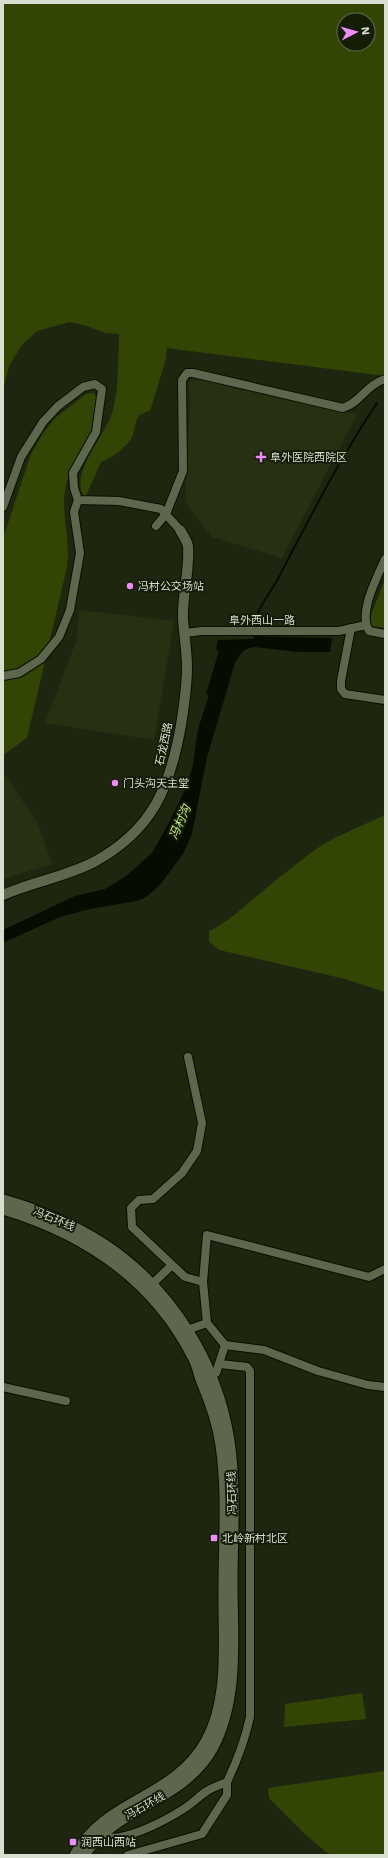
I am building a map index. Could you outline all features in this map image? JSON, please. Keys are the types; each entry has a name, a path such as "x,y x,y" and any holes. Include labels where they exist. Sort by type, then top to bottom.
{"main road":[{"name":"冯石环线","path":"3,1200 61,1221 87,1234 118,1254 151,1285 187,1330 199,1348 216,1418 221,1447 224,1480 223,1672 216,1714 207,1740 192,1762 169,1783 110,1816 96,1833 84,1855"},
{"name":"冯石环线","path":"3,1210 33,1219 73,1236 87,1243 121,1268 136,1281 169,1319 206,1378"},
{"name":"冯石环线","path":"75,1855 85,1839 96,1833"}],"street":[{"path":"156,526 166,514 183,471 182,380 187,374 193,373 343,408 354,402 376,383 385,379"},
{"path":"3,507 21,457 43,422 58,406 83,387 95,384 102,389 96,432 73,473 74,488 78,500 74,512 80,553 70,610 59,637 40,659 19,673 3,676"},
{"path":"78,500 119,501 161,509 180,530"},
{"name":"石龙西路","path":"3,896 93,862 121,844 147,818 166,786 178,744 184,704 187,668 183,618 188,545 180,530"},
{"path":"385,559 371,594 365,616 366,625 369,631 385,634"},
{"name":"阜外西山一路","path":"185,634 202,631 338,631 366,625"},
{"path":"351,628 341,688 345,694 385,700"},
{"path":"188,1057 202,1123 197,1151 182,1173 153,1199 138,1200 131,1208 132,1227 184,1278 203,1282"},
{"path":"385,1269 369,1277 207,1235 203,1282 207,1323 225,1345 264,1350 318,1371 368,1385 385,1387"},
{"path":"151,1285 171,1266"},
{"path":"187,1330 207,1323"},
{"path":"206,1378 216,1373 225,1345"},
{"path":"128,1855 202,1834 227,1795 227,1782 239,1756 250,1717 250,1370 247,1367 220,1364"},
{"path":"3,1387 66,1401"},
{"path":"96,1833 107,1838 119,1838 157,1824 185,1808 208,1790 227,1782"}],"shaded area":[{"name":"阜外医院西院区","path":"199,379 357,414 282,558 212,537 185,501 190,402 188,382"},
{"path":"79,610 174,621 154,740 45,723 77,639"},
{"path":"3,772 38,824 52,864 3,879"}],"green space":[{"path":"3,3 385,3 385,376 167,348 166,359 150,411 140,415 136,420 134,432 130,441 114,455 101,462 85,498 81,488 81,478 84,466 104,431 113,410 115,401 118,372 119,334 105,333 84,325 69,322 37,331 22,345 9,366 3,391"},
{"path":"94,393 96,397 90,434 72,468 65,490 64,509 68,548 67,567 27,738 3,755 3,538 31,454 42,435 54,419 86,394"},
{"path":"385,579 385,628 370,626 371,615"},
{"path":"385,815 385,992 345,979 219,950 209,942 209,931 235,914 279,877 316,849 341,835"},
{"path":"362,1693 366,1719 284,1727 285,1704"},
{"path":"385,1771 385,1855 330,1855 308,1837 269,1798 268,1788"}],"water":[{"name":"冯村沟","path":"254,636 332,638 330,652 298,652 254,647 242,652 235,663 207,757 192,834 183,854 160,885 146,897 137,901 90,909 60,917 3,943 3,930 75,896 105,889 126,876 152,853 171,819 187,785 193,765 198,729 209,695 206,694 219,651 216,650 218,640 253,639"}],"waterway":[{"path":"253,630 254,623 260,609 280,575 326,488 350,445 377,403"}],"place":[{"name":"阜外医院西院区","path":"261,457"},
{"name":"冯村公交场站","path":"130,586"},
{"name":"门头沟天主堂","path":"115,783"},
{"name":"北岭新村北区","path":"214,1538"},
{"name":"润西山西站","path":"73,1842"}]}
